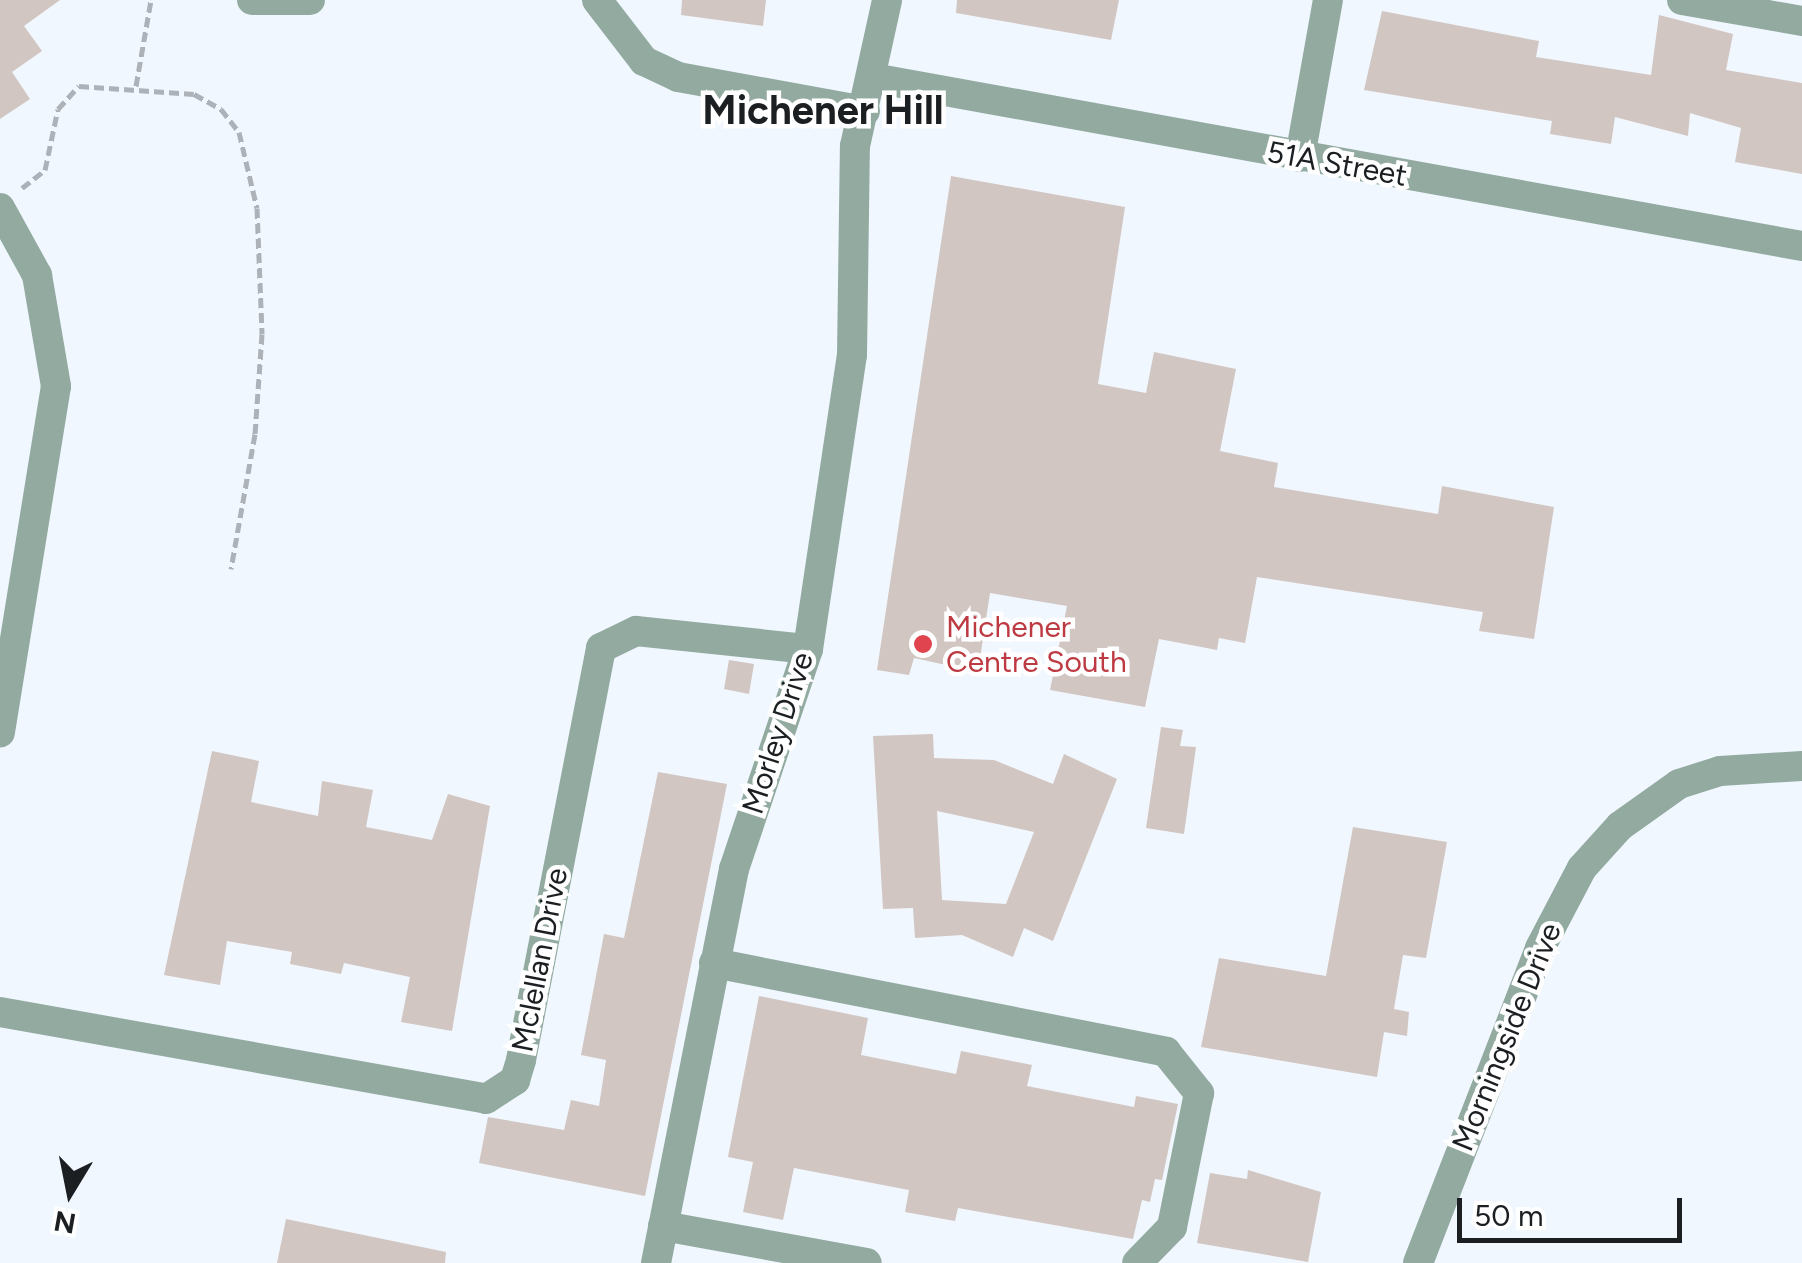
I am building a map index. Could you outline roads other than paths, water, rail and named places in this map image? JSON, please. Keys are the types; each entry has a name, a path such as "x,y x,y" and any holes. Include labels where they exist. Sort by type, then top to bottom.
{"street":[{"path":"252,0 310,0"},
{"path":"597,0 644,61 678,77 865,111"},
{"name":"Morley Drive","path":"656,1263 714,963 761,778 808,649 852,355 850,218 865,111 887,0"},
{"path":"1300,157 1328,0"},
{"path":"1682,0 1802,21"},
{"name":"51A Street","path":"873,78 1802,246"},
{"path":"0,733 56,386 37,276 7,200"},
{"name":"Mclellan Drive","path":"0,1012 469,1098 502,1091 521,1060 601,648 636,631 808,649"},
{"name":"Morningside Drive","path":"1418,1263 1540,948 1582,868 1620,826 1680,784 1720,771 1802,766"},
{"path":"714,963 1166,1052 1199,1093 1172,1226 1137,1263"},
{"path":"663,1226 867,1263"}],"place":[{"name":"Michener Centre South","path":"923,644"}],"district":[{"name":"Michener Hill","path":"823,110"}]}
